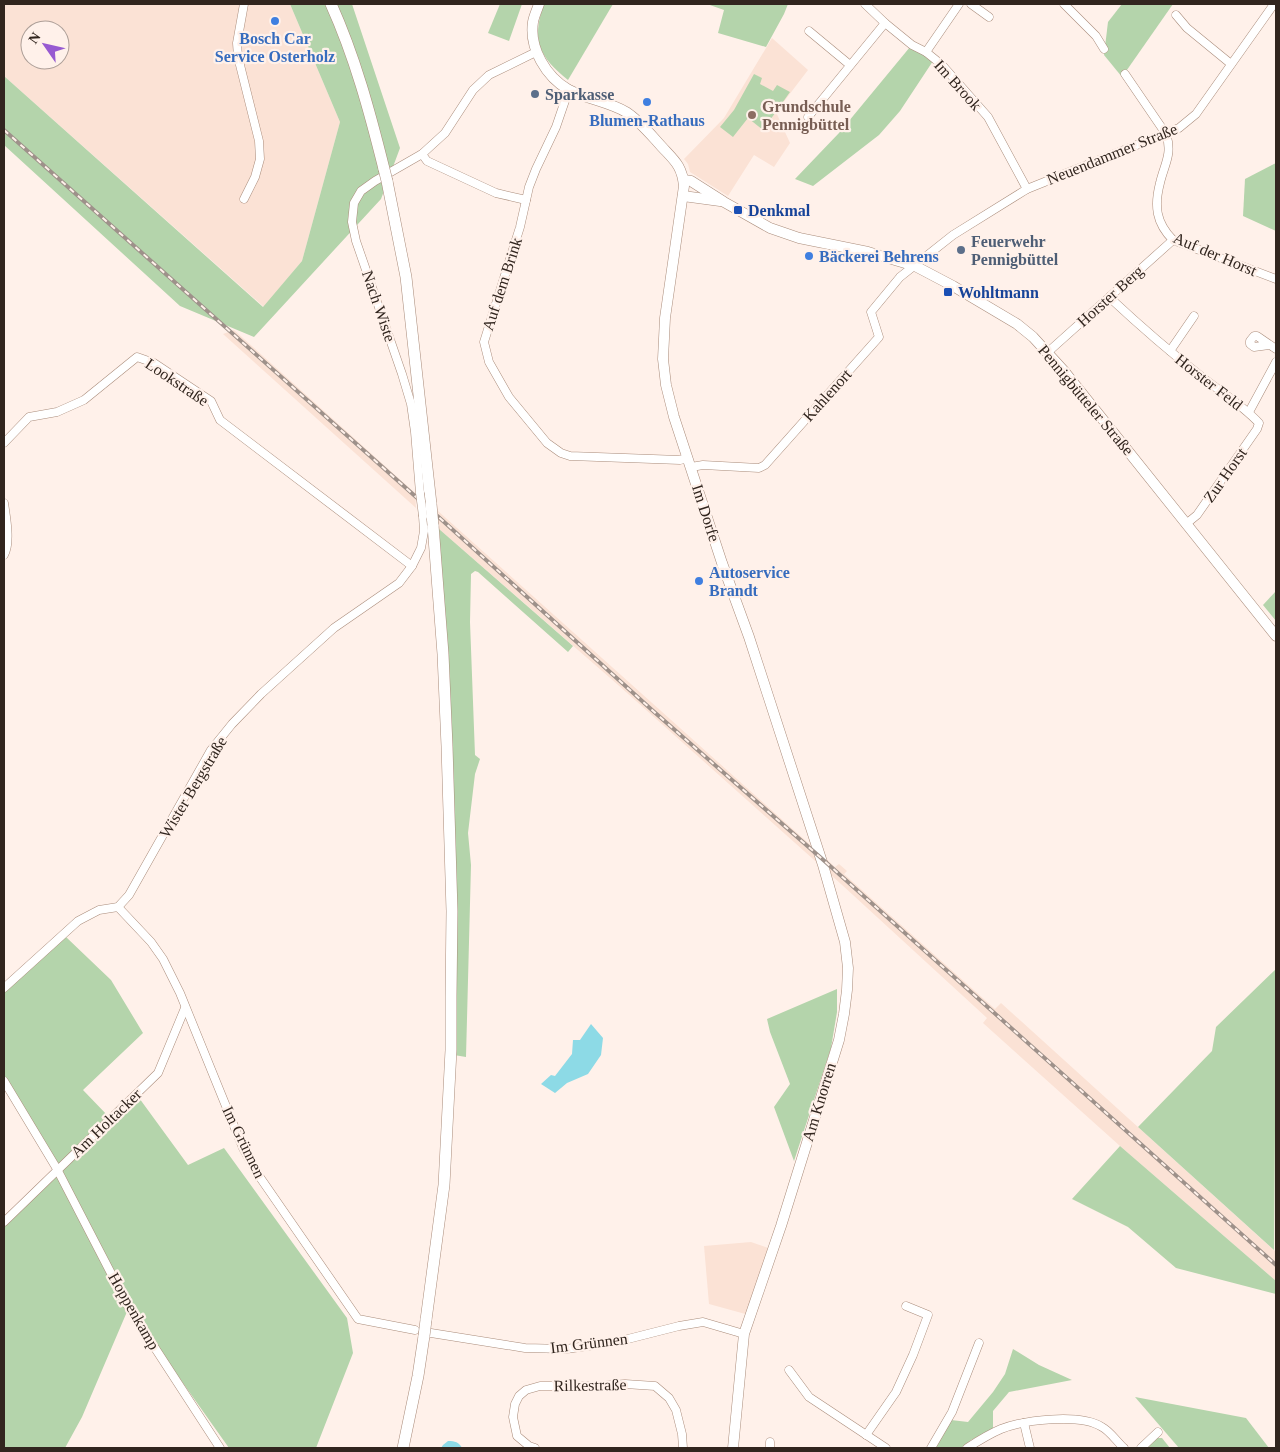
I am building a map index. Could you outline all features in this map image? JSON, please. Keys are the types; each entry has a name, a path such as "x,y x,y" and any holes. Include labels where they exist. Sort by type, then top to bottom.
{"main road":[{"path":"331,4 345,35 363,87 386,175 406,278 431,504 443,654 452,911 451,1050 444,1185 418,1376 403,1448"}],"street":[{"path":"244,4 237,42 238,57 259,142 260,159 256,177 244,199"},
{"path":"539,4 533,22 532,36 536,52 546,70 552,77 569,89 617,108 634,118 679,166 684,180"},
{"name":"Im Brook","path":"865,4 912,45 926,52 942,65 988,117 1027,188"},
{"path":"926,52 959,4"},
{"path":"971,4 990,16"},
{"path":"1064,4 1096,36 1104,49"},
{"name":"Neuendammer Straße","path":"915,266 953,235 1027,188 1179,128 1196,114 1274,4"},
{"path":"1176,16 1187,28 1231,64"},
{"path":"808,117 885,23"},
{"path":"809,31 850,65"},
{"name":"Nach Wiste","path":"423,516 415,432 410,404 402,374 356,241 352,222 354,203 361,191 422,154 445,133 473,90 489,75 536,52"},
{"path":"1125,74 1166,134"},
{"name":"Auf dem Brink","path":"569,89 556,127 536,169 484,342 490,362 509,397 547,443 561,453 570,456 680,460 689,463"},
{"name":"Auf der Horst","path":"1166,134 1170,144 1168,157 1159,184 1157,204 1159,220 1165,232 1173,240 1276,279"},
{"path":"422,154 427,162 496,193 526,200"},
{"name":"Im Dorfe","path":"684,180 665,318 663,359 666,385 689,463 749,637 823,865"},
{"name":"Pennigbütteler Straße","path":"684,180 691,181 770,228 799,238 868,252 915,266 1017,324 1048,352 1276,636"},
{"name":"Pennigbütteler Straße","path":"683,196 724,202"},
{"name":"Horster Berg","path":"1048,352 1173,240"},
{"name":"Kahlenort","path":"689,463 759,468 765,465 879,337 871,312 900,277 915,266"},
{"name":"Horster Feld","path":"1109,297 1170,351 1249,412 1259,423"},
{"name":"Horster Feld","path":"1170,351 1194,316"},
{"name":"Lookstraße","path":"4,443 29,417 57,412 84,400 137,357 154,363 211,401 220,420 412,566"},
{"name":"Horster Feld","path":"1249,412 1276,362"},
{"name":"Zur Horst","path":"1186,524 1197,515 1257,429 1259,423"},
{"path":"4,503 7,549 4,555"},
{"name":"Wister Bergstraße","path":"118,907 129,895 211,750 232,724 261,694 334,628 399,583 412,566 421,548 424,531 423,516"},
{"name":"Am Knorren","path":"734,1448 744,1334 839,1040 844,1014 848,968 845,942 823,865"},
{"path":"4,988 78,921 98,910 118,907"},
{"name":"Im Grünnen","path":"118,907 152,942 163,959 180,994 243,1148 258,1173 358,1319 423,1333 525,1348 566,1349 616,1342 703,1322 744,1334"},
{"name":"Am Holtacker","path":"4,1222 158,1073 185,1008"},
{"name":"Hoppenkamp","path":"4,1082 57,1169 129,1308 220,1448"},
{"path":"866,1435 896,1392 928,1315 906,1306"},
{"path":"931,1448 952,1412 979,1343"},
{"path":"789,1370 810,1397 886,1448"},
{"name":"Rilkestraße","path":"535,1448 529,1446 517,1436 513,1417 519,1396 526,1390 540,1386 625,1384 655,1386 669,1398 676,1410 682,1434 682,1448"},
{"path":"967,1448 1002,1429 1056,1418 1082,1420 1102,1427 1124,1448"},
{"path":"1024,1423 1030,1448"},
{"path":"1141,1448 1158,1432"}],"shaded area":[{"path":"4,4 290,4 340,122 302,261 264,307 4,76"},
{"name":"Grundschule Pennigbüttel","path":"772,38 808,70 776,112 790,143 774,167 754,155 728,196 690,172 688,164 684,159 724,118"},
{"path":"234,330 415,493 416,508 223,334"},
{"path":"438,511 835,867 839,864 847,871 844,874 995,1009 1001,1003 1276,1252 1276,1281 1120,1146 983,1023 987,1018 841,884 617,684 439,529"},
{"path":"751,1242 771,1249 749,1315 709,1304 704,1246"}],"green space":[{"path":"290,4 352,4 400,148 381,199 254,337 180,306 4,145 4,76 263,307 302,261 340,122"},
{"path":"500,4 522,4 509,41 488,33"},
{"path":"544,4 613,4 568,80 550,63 540,47 538,28"},
{"path":"707,4 788,4 766,47 718,33 724,10"},
{"path":"1122,4 1173,4 1122,77 1104,55 1108,22"},
{"path":"910,47 933,61 900,111 879,135 813,186 795,179 839,133"},
{"path":"754,74 762,78 760,84 773,91 777,85 790,92 763,130 748,118 733,137 720,127 734,110"},
{"path":"1276,163 1276,231 1243,216 1245,179"},
{"path":"439,529 573,646 568,652 478,572 475,571 471,574 470,622 475,755 480,759 475,774 468,833 471,865 466,1057 454,1055 447,662"},
{"path":"1276,591 1276,621 1263,605"},
{"path":"66,937 111,980 143,1033 83,1090 109,1117 134,1091 188,1165 224,1148 347,1318 353,1353 316,1448 229,1448 129,1307 82,1417 65,1448 4,1448 4,1224 57,1169 4,1076 4,992"},
{"path":"1276,969 1274,1250 1138,1127 1212,1051 1216,1027"},
{"path":"837,989 837,1012 831,1048 794,1161 774,1107 790,1084 770,1032 767,1019"},
{"path":"1120,1146 1276,1281 1276,1294 1176,1268 1128,1227 1072,1199"},
{"path":"1013,1349 1039,1365 1072,1380 1009,1392 993,1411 993,1429 971,1440 961,1448 933,1448 951,1420 968,1422 993,1392 1005,1374"},
{"path":"1135,1397 1246,1418 1269,1448 1179,1448"},
{"path":"1155,1438 1162,1438 1170,1448 1144,1448"}],"water":[{"path":"591,1024 603,1038 601,1055 588,1074 567,1083 555,1093 541,1084 551,1075 555,1076 572,1054 573,1040 580,1040"},
{"path":"448,1441 460,1444 462,1448 441,1448"}],"railway":[{"path":"4,130 1276,1265"}],"place":[{"name":"Bosch Car Service Osterholz","path":"275,21"},
{"name":"Sparkasse","path":"535,94"},
{"name":"Blumen-Rathaus","path":"647,102"},
{"name":"Grundschule Pennigbüttel","path":"752,115"},
{"name":"Denkmal","path":"738,210"},
{"name":"Feuerwehr Pennigbüttel","path":"961,250"},
{"name":"Bäckerei Behrens","path":"809,256"},
{"name":"Wohltmann","path":"948,292"},
{"name":"Autoservice Brandt","path":"699,581"}]}
